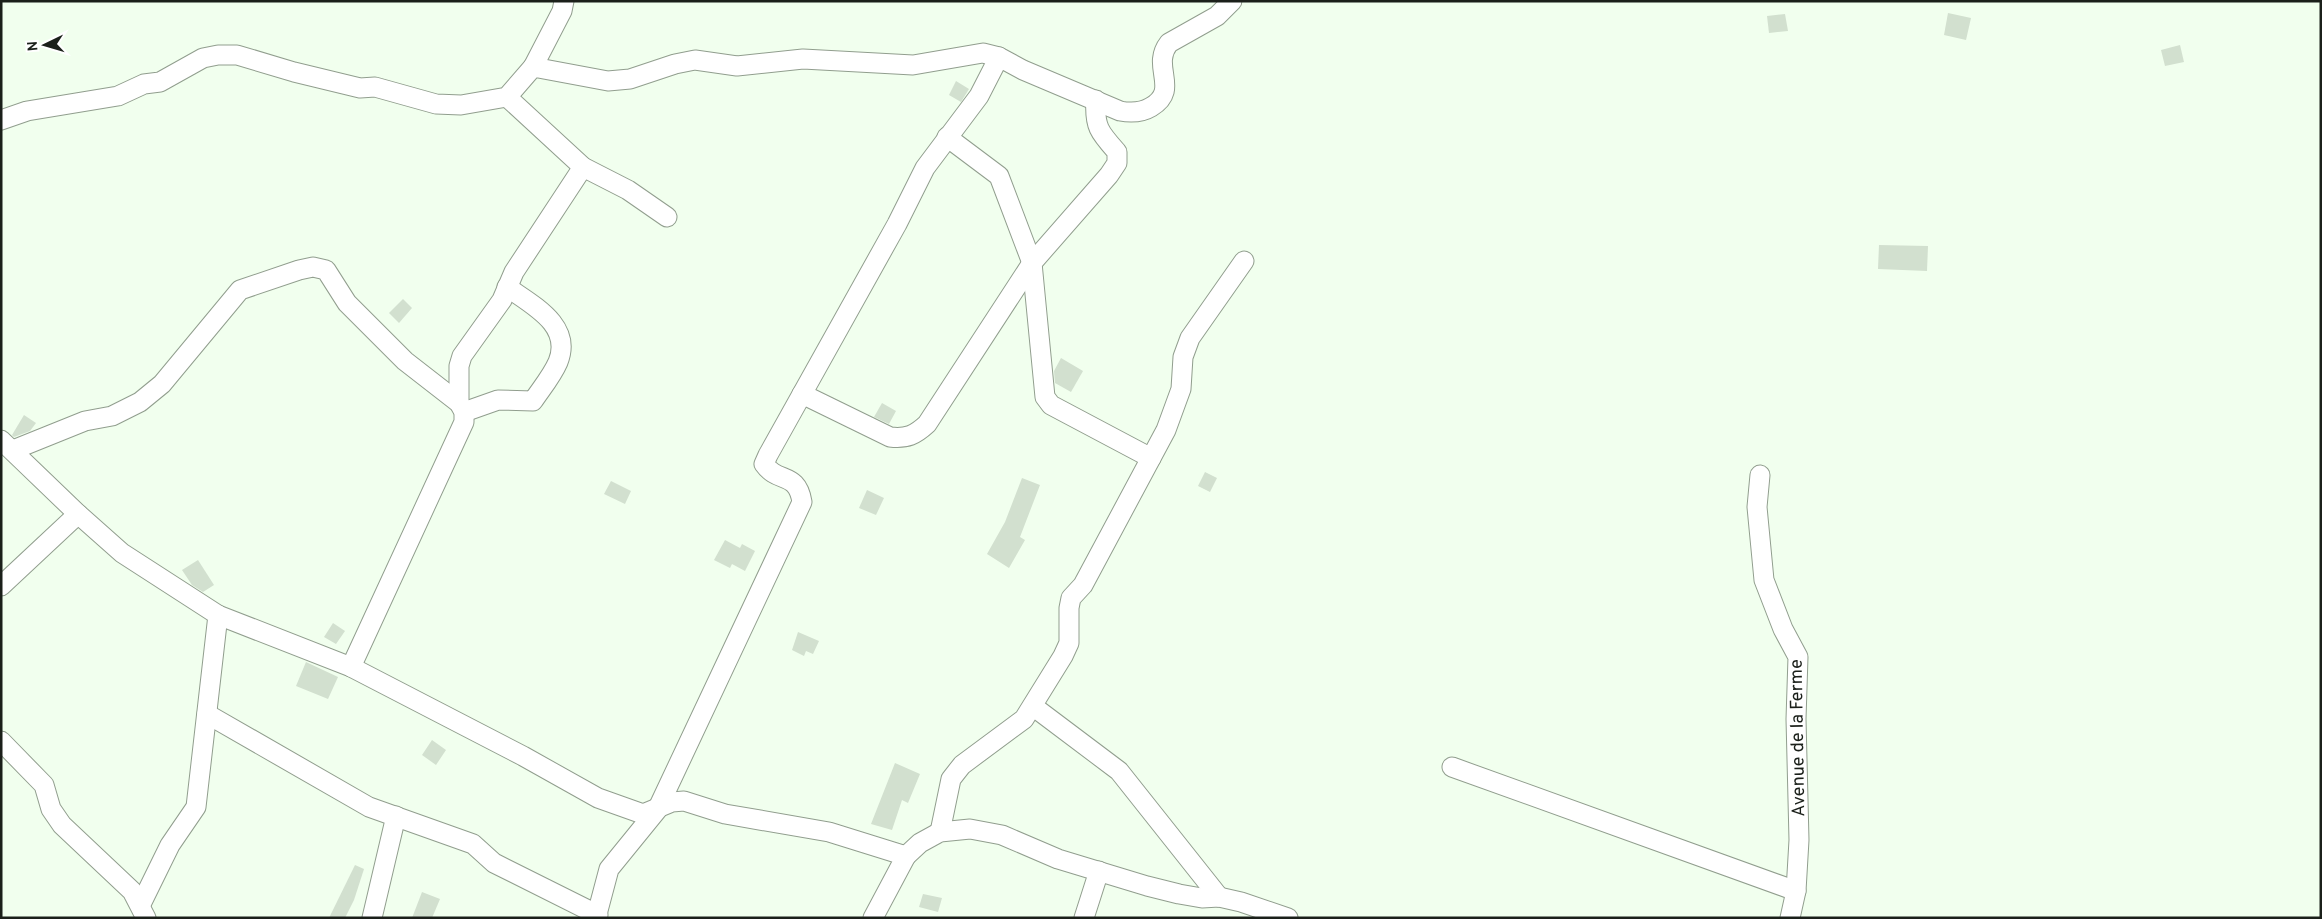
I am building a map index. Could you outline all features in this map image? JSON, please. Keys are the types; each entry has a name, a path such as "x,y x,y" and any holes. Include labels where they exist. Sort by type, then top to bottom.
{"street":[{"path":"1,120 27,111 118,96 144,84 160,82 204,58 218,55 237,55 294,72 360,88 375,87 436,104 461,105 507,97 533,67 562,11 564,1"},
{"path":"533,67 608,81 630,79 675,64 695,60 737,66 803,59 913,65 983,53 999,57 1024,70 1132,113 1147,109 1161,101 1165,93 1163,50 1169,44 1216,16 1232,1"},
{"path":"207,714 369,808 473,844 494,863 597,916 608,869 657,810 802,502 800,489 792,481 769,471 764,464 897,224 925,168 979,96 999,57"},
{"path":"507,97 583,167 628,190 667,217"},
{"path":"802,394 890,437 903,438 914,435 927,424 1032,264 1110,175 1117,163 1117,152 1100,132 1095,120 1096,100"},
{"path":"947,137 999,176 1032,264 1045,397 1051,406 1151,458"},
{"path":"351,667 464,422 459,366 462,356 502,300 514,272 583,167"},
{"path":"940,832 951,779 962,765 1024,719 1034,707 1069,643 1068,608 1071,598 1083,585 1166,430 1181,388 1183,357 1190,338 1244,261"},
{"path":"507,287 549,318 560,334 562,349 558,363 534,401 498,400 462,407 405,361 354,309 326,270 313,267 240,290 162,384 140,402 112,416 7,444 78,514 122,553 218,615 351,667 523,756 598,798 634,813 644,814 672,802 684,801 725,814 829,832 906,856"},
{"name":"Avenue de la Ferme","path":"1760,475 1757,507 1764,580 1783,629 1798,658 1796,719 1799,840 1796,891 1790,918"},
{"path":"1,586 78,514"},
{"path":"143,911 170,845 196,807 218,615"},
{"path":"1034,707 1119,771 1219,897"},
{"path":"1,741 44,786 51,809 62,825 132,891 143,911"},
{"path":"1452,767 1796,891"},
{"path":"372,918 396,816"},
{"path":"873,918 906,856 920,844 940,832 970,829 1002,835 1058,859 1178,894 1202,898 1219,897 1288,918"},
{"path":"1084,918 1099,871"}],"building":[{"path":"1948,13 1971,18 1966,40 1944,35"},
{"path":"1785,14 1788,31 1769,33 1767,16"},
{"path":"2180,45 2184,62 2165,66 2161,50"},
{"path":"956,81 969,89 961,102 949,95"},
{"path":"1879,245 1928,246 1927,271 1878,269"},
{"path":"403,299 412,308 399,323 389,313"},
{"path":"1061,358 1083,371 1071,392 1055,383 1054,371"},
{"path":"882,403 896,411 889,424 874,417"},
{"path":"24,415 36,423 30,431 14,437 12,435"},
{"path":"1205,472 1217,478 1210,492 1198,486"},
{"path":"1022,478 1040,485 1020,537 1025,540 1009,568 987,554 1005,522"},
{"path":"611,481 631,491 625,504 604,494"},
{"path":"867,490 884,498 876,515 859,508"},
{"path":"725,540 740,548 742,544 755,551 745,571 732,564 730,568 714,560"},
{"path":"198,560 214,585 203,592 192,585 182,570"},
{"path":"333,623 345,631 336,644 324,637"},
{"path":"798,632 819,641 813,654 806,651 804,656 792,650"},
{"path":"306,662 338,677 328,699 296,686"},
{"path":"432,740 446,750 436,765 422,755"},
{"path":"895,763 920,774 908,803 902,800 892,830 871,824"},
{"path":"355,865 364,869 354,900 345,918 329,918"},
{"path":"422,892 440,899 432,918 412,918"},
{"path":"923,894 942,898 938,912 919,907"}]}
